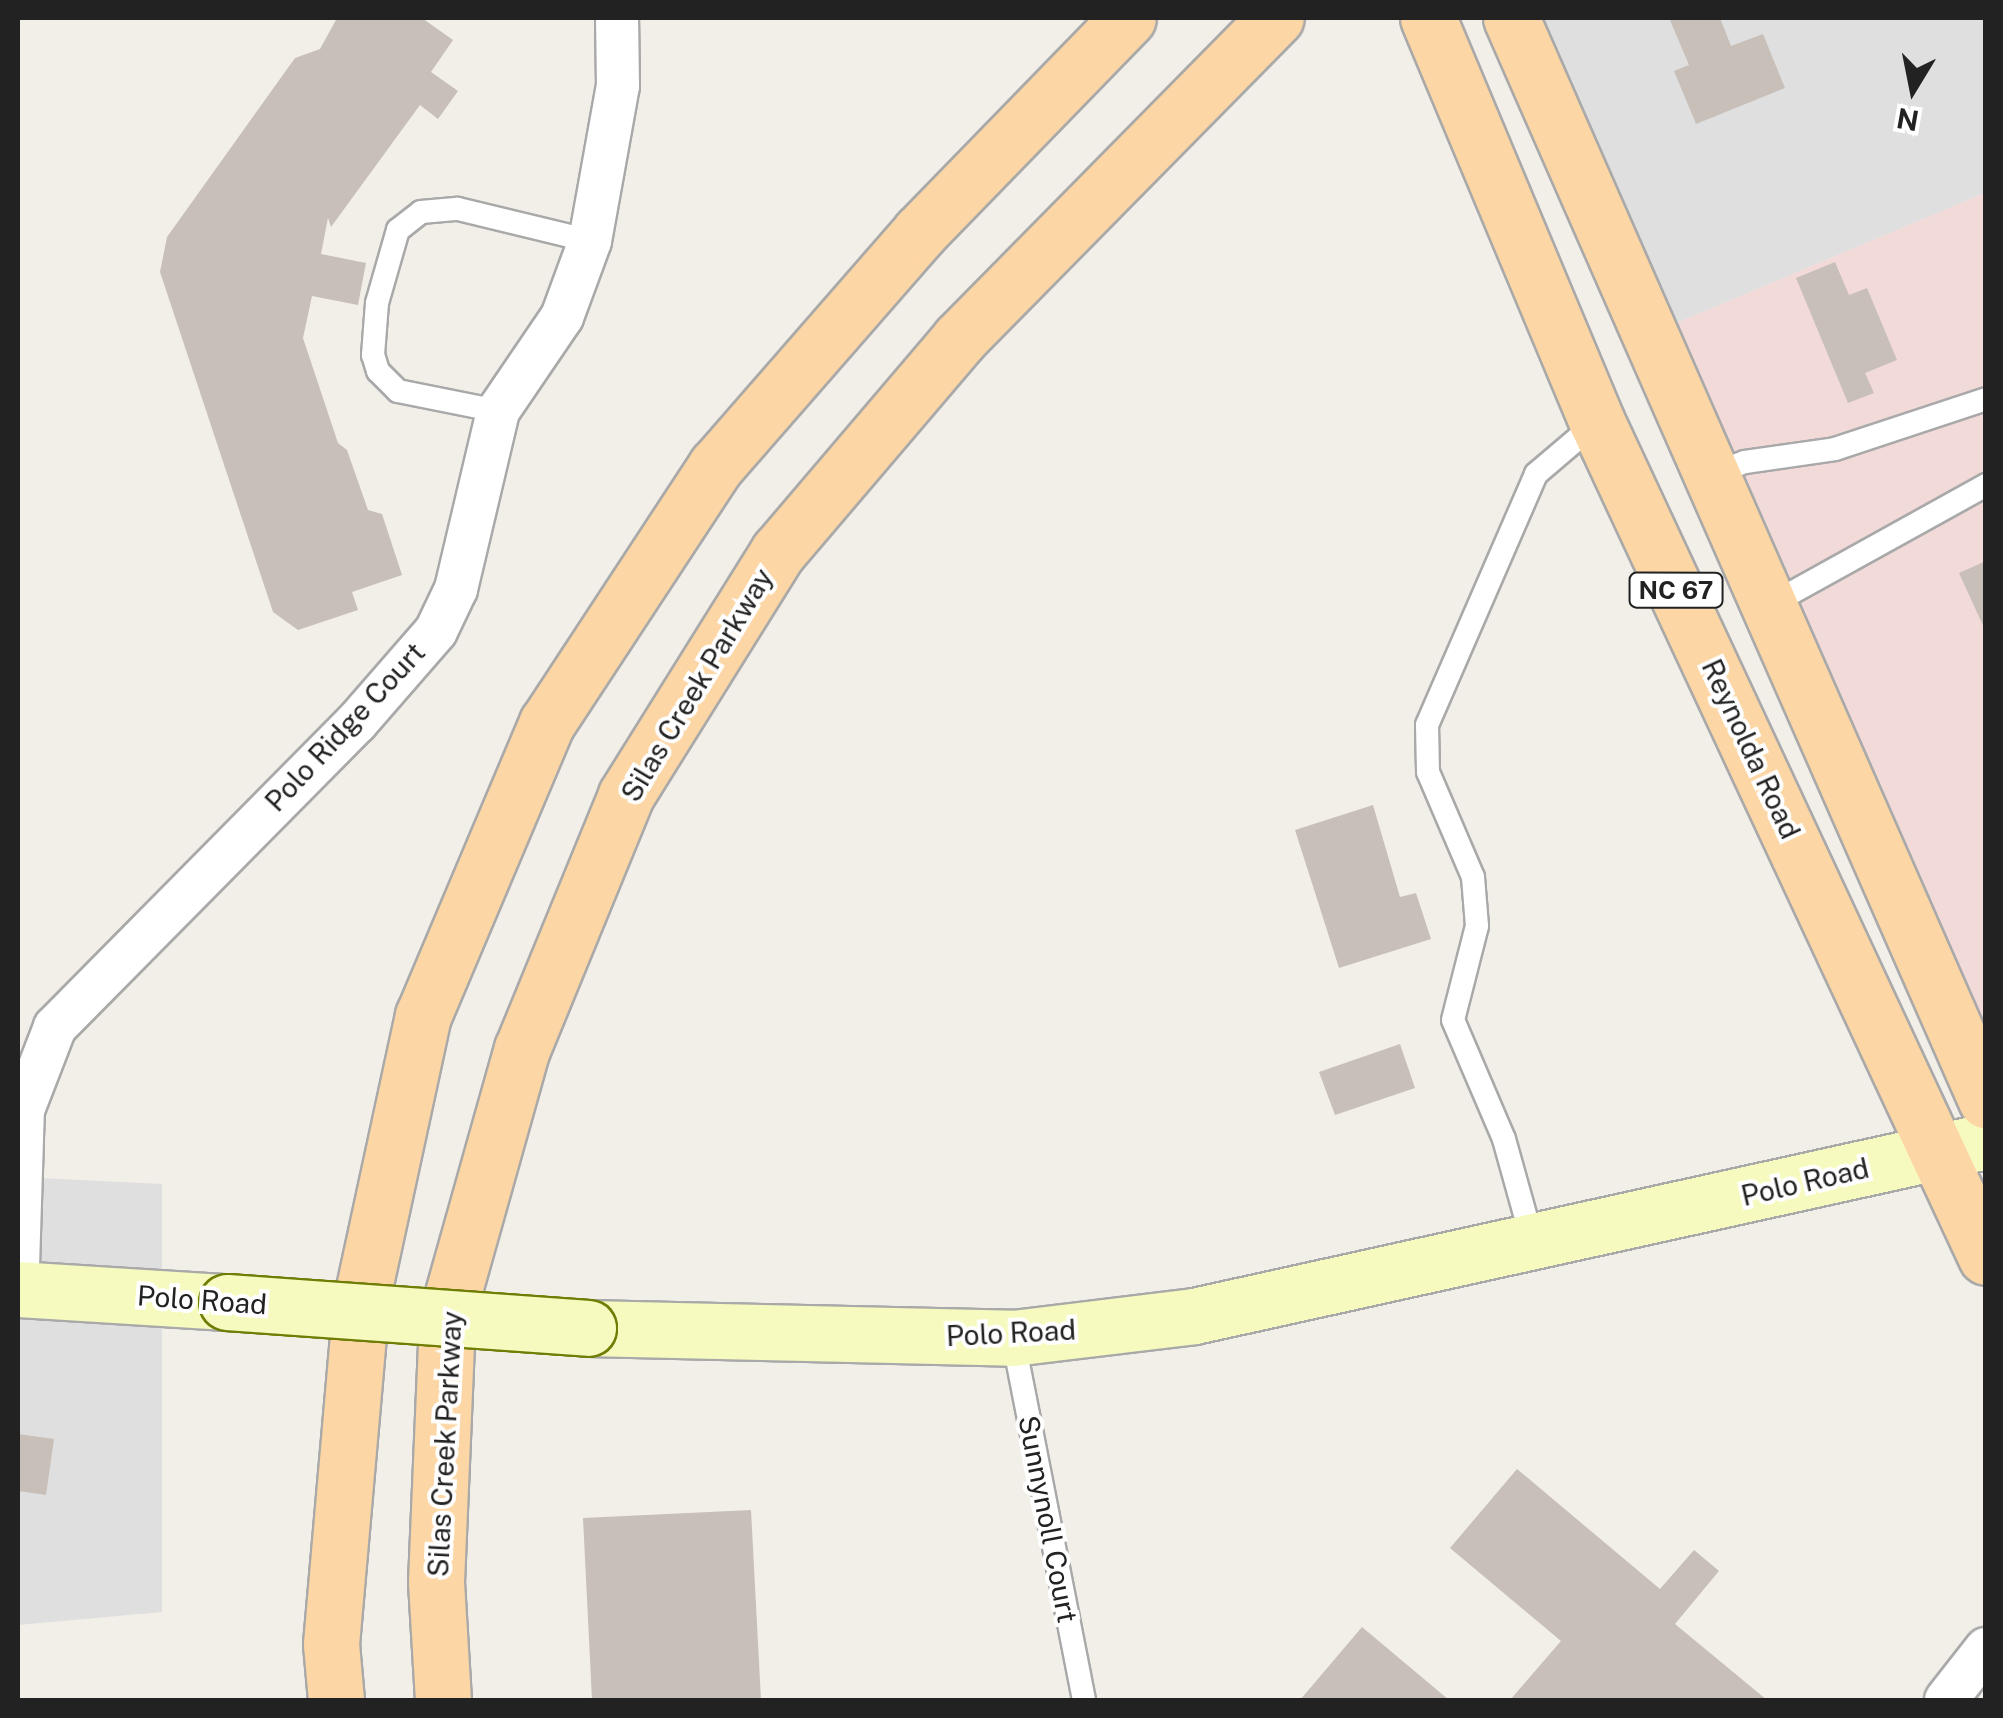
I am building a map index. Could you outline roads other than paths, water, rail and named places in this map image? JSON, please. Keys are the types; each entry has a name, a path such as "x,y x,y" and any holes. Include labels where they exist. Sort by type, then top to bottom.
{"main road":[{"path":"336,1700 331,1644 361,1302 423,1016 547,724 716,466 920,232 1128,18"},
{"name":"Silas Creek Parkway","path":"443,1700 436,1582 448,1315 522,1049 626,795 778,552 959,339 1276,18"},
{"name":"NC 67","path":"1511,18 1708,476 1986,1100"},
{"name":"Reynolda Road","path":"1429,20 1597,422 1963,1146 1986,1257"},
{"name":"Polo Road","path":"18,1289 588,1328 1013,1338 1194,1316 1963,1146"}],"street":[{"name":"Polo Ridge Court","path":"18,1266 22,1110 55,1027 356,723 436,631 456,589 498,411 562,317 590,241 618,86 616,18"},
{"path":"1946,1700 1986,1649"}],"lane":[{"path":"498,411 398,392 378,370 373,355 377,303 398,230 421,212 458,209 590,241"},
{"path":"1708,476 1744,462 1835,449 1986,399"},
{"path":"1533,1243 1504,1139 1453,1020 1478,926 1473,876 1428,772 1428,725 1536,474 1597,422"},
{"path":"1766,606 1986,486"},
{"name":"Sunnynoll Court","path":"1013,1338 1084,1700"}]}
